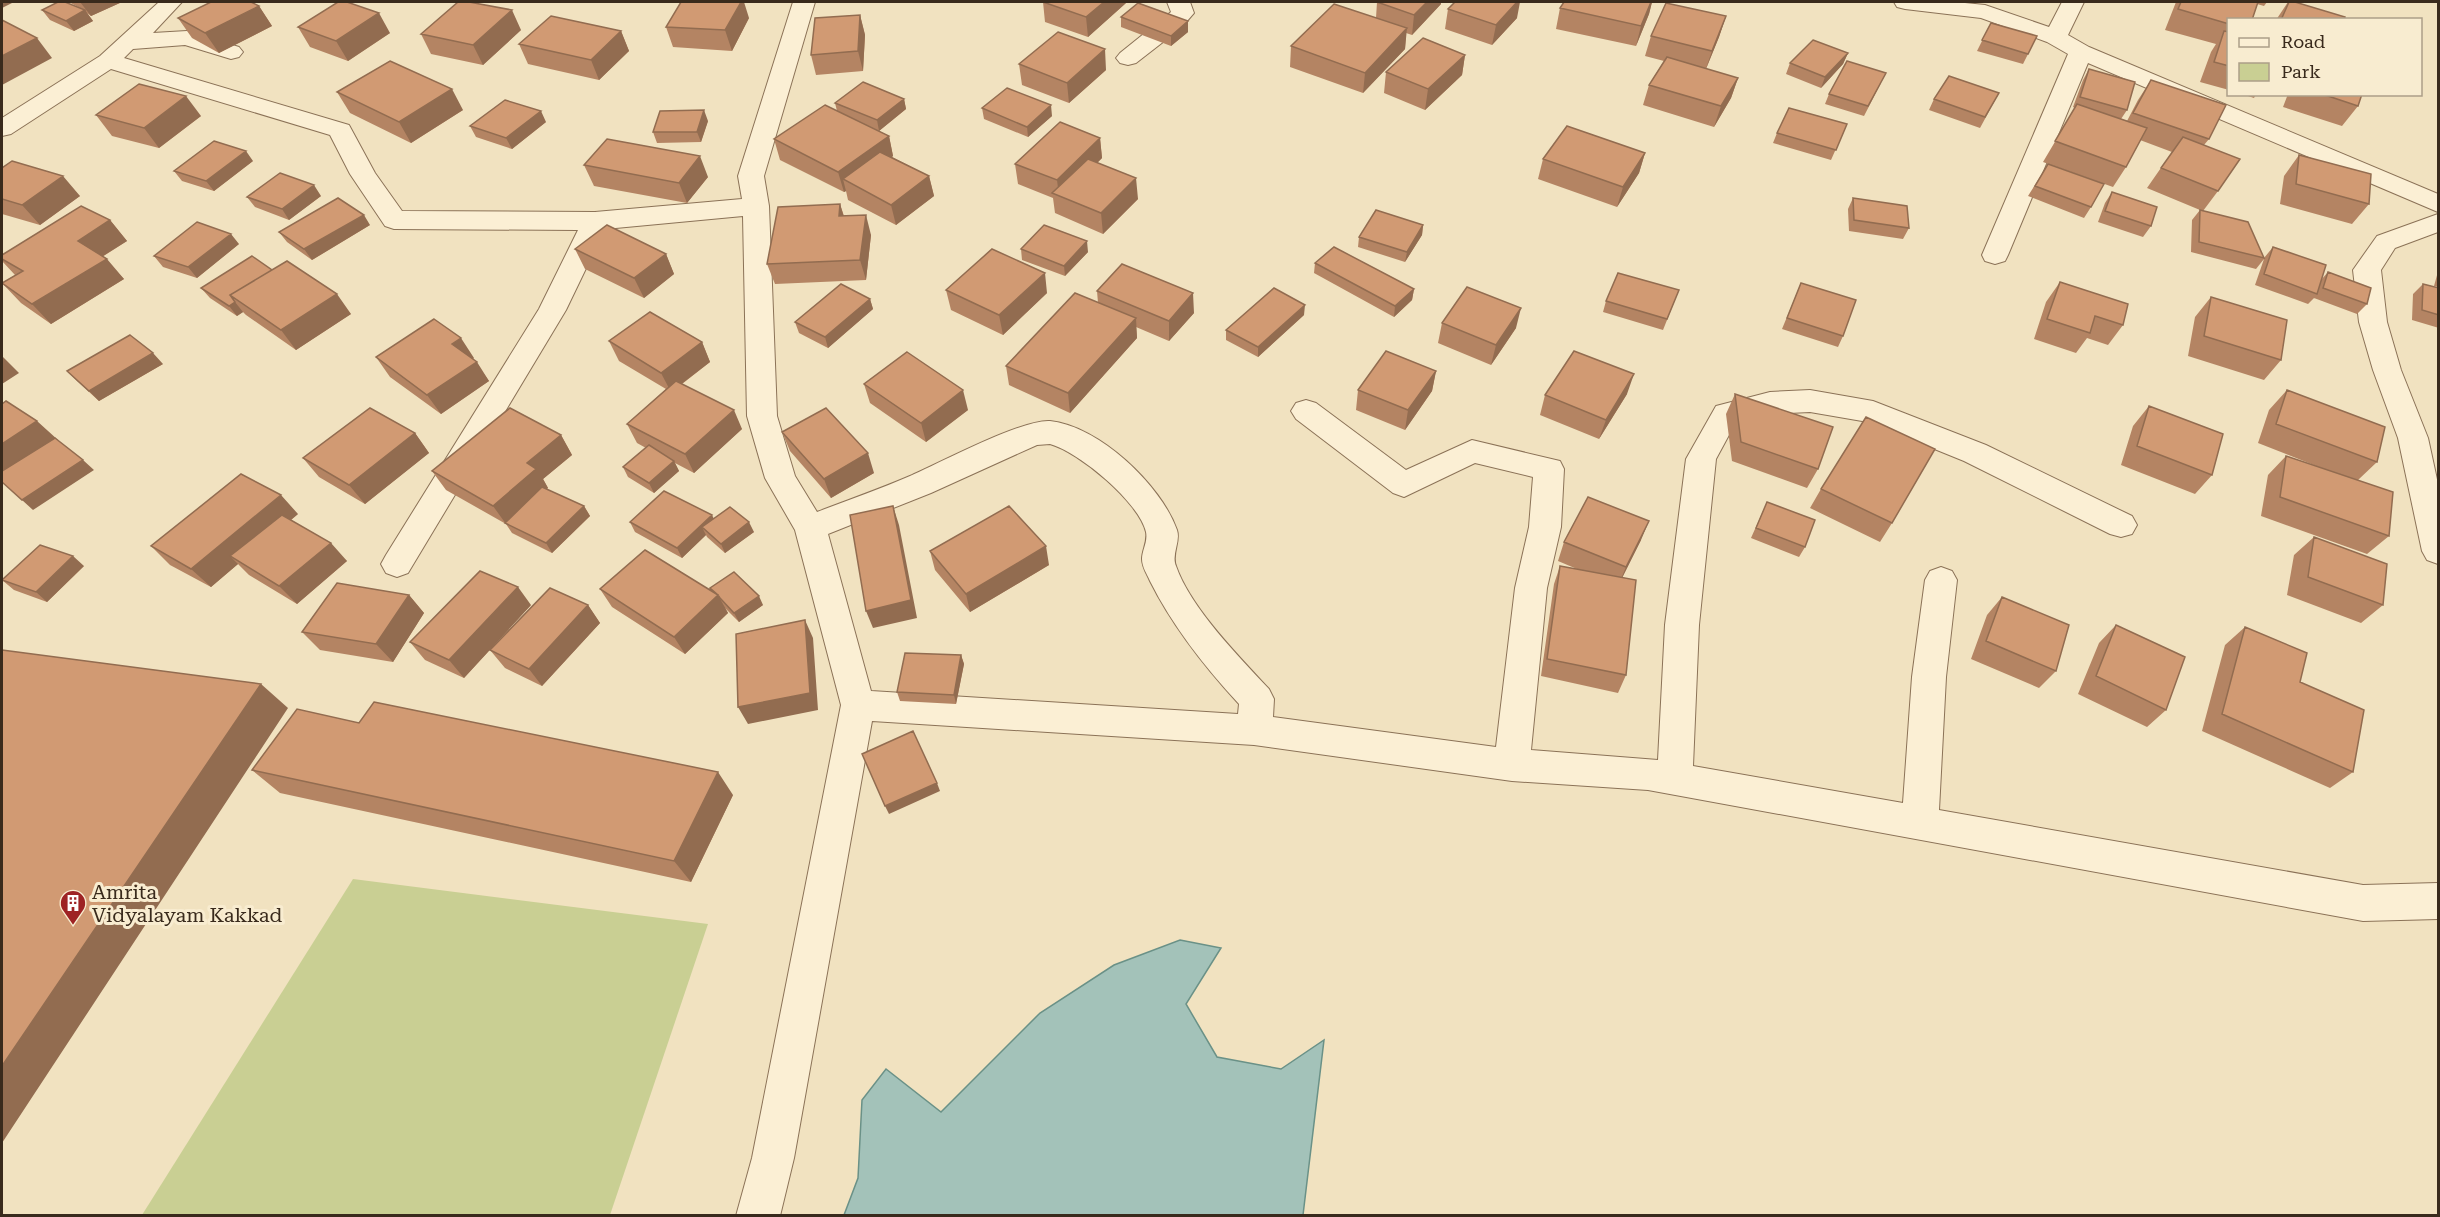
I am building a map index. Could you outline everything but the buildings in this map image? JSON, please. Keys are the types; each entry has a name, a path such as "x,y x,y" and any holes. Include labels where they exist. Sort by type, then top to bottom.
{"street":[{"path":"2,129 108,61 171,2"},
{"path":"758,1215 773,1158 858,705 810,528 780,478 762,416 756,206 752,176 804,2"},
{"path":"1128,58 1183,13 1178,2"},
{"path":"1905,2 1984,12 2055,37 2081,52 2439,204"},
{"path":"2055,37 2073,2"},
{"path":"126,42 187,38 231,52"},
{"path":"1995,255 2048,125 2081,52"},
{"path":"108,61 340,130 363,174 394,220 595,221 756,206"},
{"path":"397,564 552,310 595,221"},
{"path":"2439,223 2386,242 2367,270 2373,322 2386,370 2413,438 2439,551"},
{"path":"1675,779 1682,625 1701,459 1726,414 1770,403 1810,400 1873,412 1976,453 2121,525"},
{"path":"1306,411 1404,485 1472,451 1549,469 1545,527 1531,588 1512,765"},
{"path":"810,528 920,485 1033,434 1044,430 1065,435 1091,451 1114,470 1137,492 1154,513 1163,533 1158,561 1174,595 1224,664 1257,699 1254,730"},
{"path":"1920,823 1929,677 1941,580"},
{"path":"858,705 1254,730 1512,765 1648,774 2363,903 2439,901"}],"green space":[{"path":"353,879 708,924 610,1215 142,1215"}],"water":[{"path":"1180,940 1221,948 1186,1004 1217,1057 1281,1069 1324,1040 1303,1215 844,1215 858,1178 862,1100 886,1069 941,1112 1040,1013 1114,965"}],"place":[{"name":"Amrita Vidyalayam Kakkad","path":"73,926"}]}
